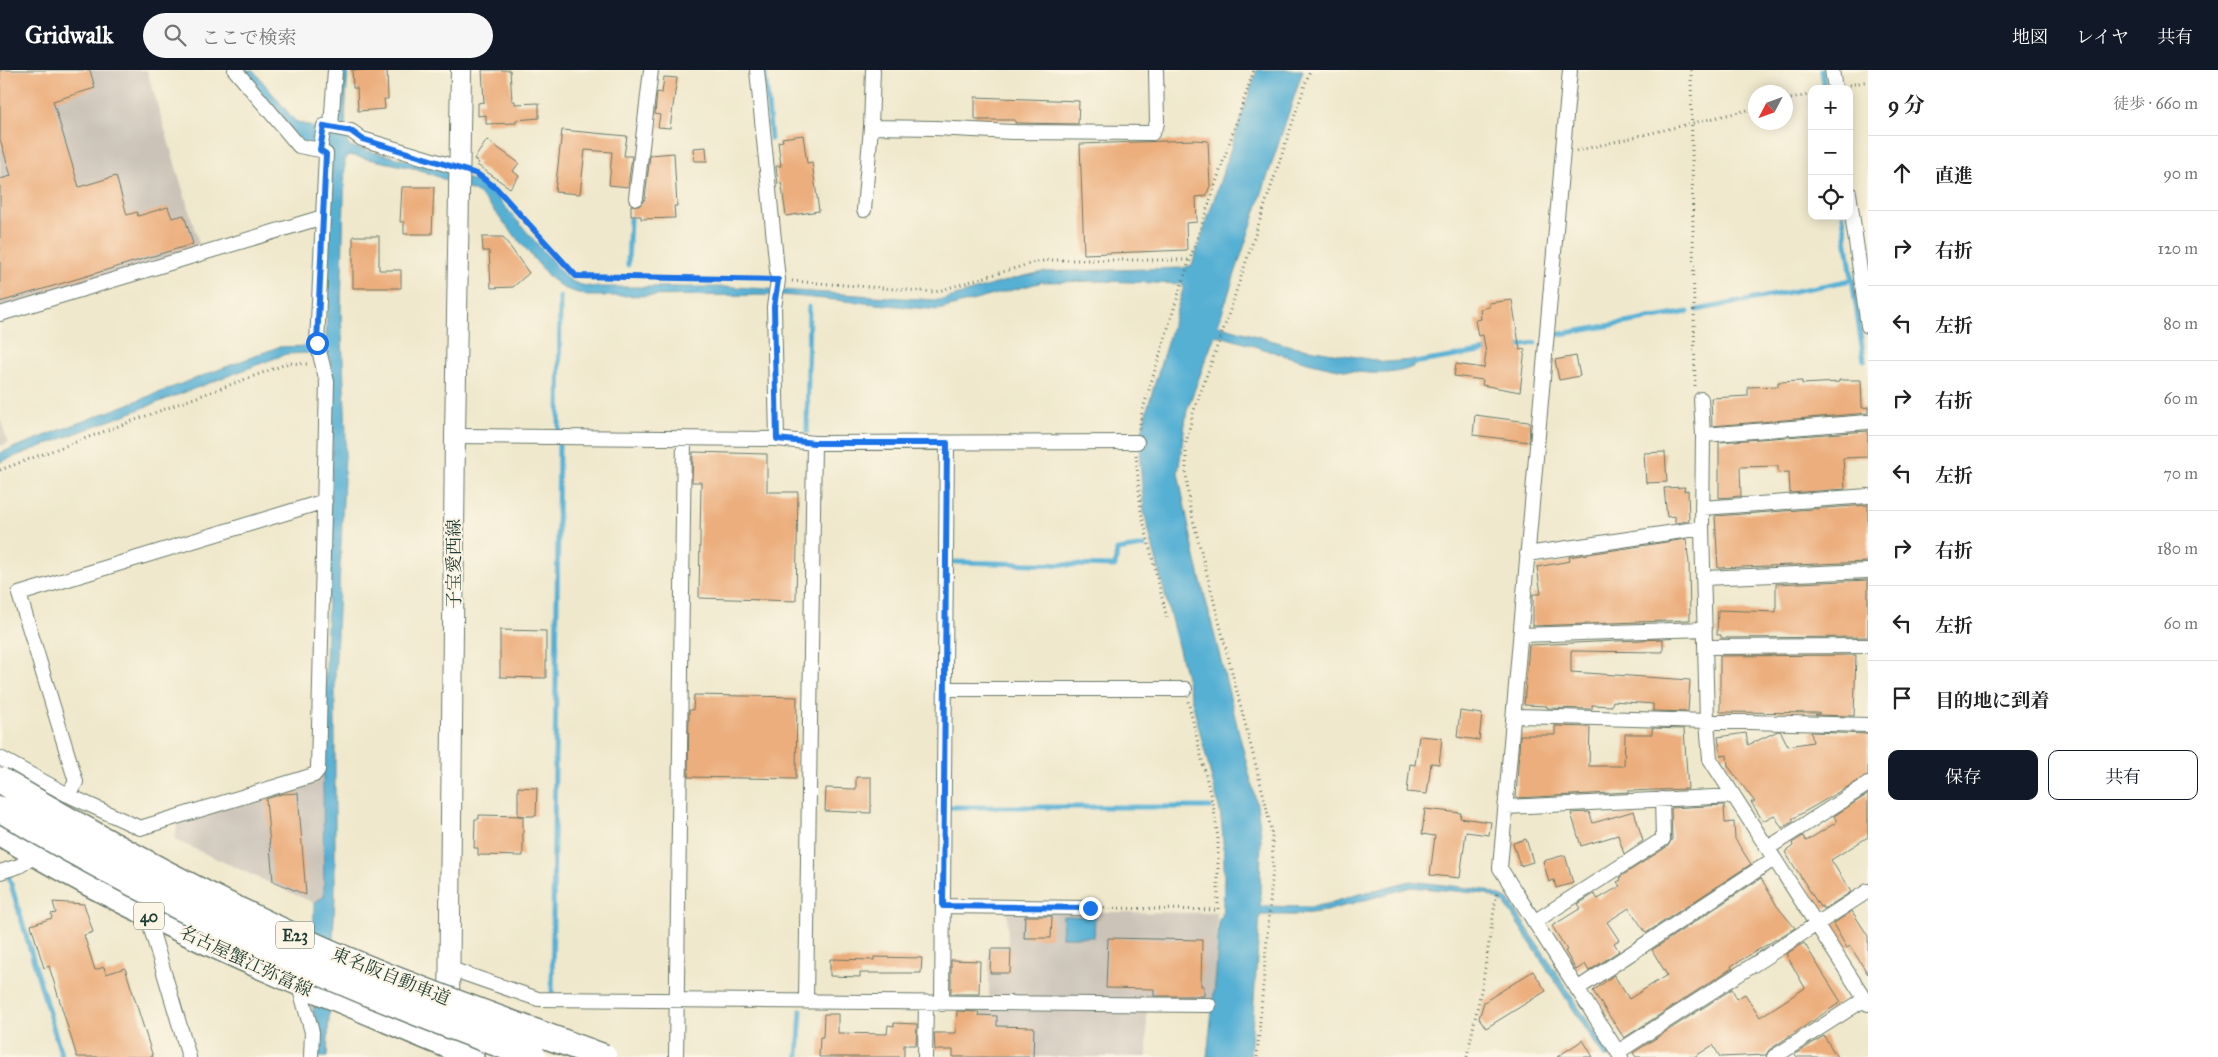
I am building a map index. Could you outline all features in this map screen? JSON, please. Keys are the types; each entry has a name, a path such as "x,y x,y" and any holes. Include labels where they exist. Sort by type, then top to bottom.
{"highway":[{"name":"東名阪自動車道","path":"0,780 180,881 342,957 485,1014 604,1057"},
{"name":"東名阪自動車道","path":"0,809 35,830 170,902 336,980 534,1057"}],"main road":[{"name":"子宝愛西線","path":"447,1052 451,968 454,436 461,70"},
{"name":"名古屋蟹江弥富線","path":"0,835 148,915 301,987 339,1002 447,1052 473,1057"}],"street":[{"path":"0,758 68,795 140,828 314,775 318,770 327,382 317,343 326,154 320,150 299,146 236,70"},
{"path":"320,150 328,128 335,70"},
{"path":"636,198 651,70"},
{"path":"757,70 777,282 775,299 777,439"},
{"path":"864,210 871,128 873,70"},
{"path":"871,128 1152,134 1157,123 1156,70"},
{"path":"1570,70 1500,868 1620,1055 1868,891"},
{"path":"1832,70 1834,85"},
{"path":"328,128 351,131 362,139 459,168"},
{"path":"0,314 323,217"},
{"path":"1853,220 1868,326"},
{"path":"1701,399 1703,435 1702,528 1707,721 1710,759 1866,1002 1774,1057"},
{"path":"1703,435 1868,422"},
{"path":"454,436 777,439 814,443 1137,442"},
{"path":"676,1057 684,438"},
{"path":"806,1000 814,443"},
{"path":"942,1004 947,443"},
{"path":"1702,508 1868,496"},
{"path":"68,795 76,782 19,594 325,502"},
{"path":"1527,554 1702,528"},
{"path":"1704,578 1868,571"},
{"path":"1521,635 1705,629"},
{"path":"1705,647 1868,646"},
{"path":"945,689 1185,688"},
{"path":"1514,716 1868,725"},
{"path":"1577,989 1868,784"},
{"path":"1506,807 1734,796"},
{"path":"1534,922 1663,839 1662,799"},
{"path":"0,872 19,866 36,856"},
{"path":"943,906 1090,908"},
{"path":"148,915 189,1057"},
{"path":"451,968 538,999 806,1000 926,1004 1209,1005"},
{"path":"301,987 312,1032 311,1057"},
{"path":"925,1057 926,1004"}],"path":[{"path":"1167,618 1141,512 1137,484 1137,442 1142,412 1181,286 1254,70"},
{"path":"1257,1057 1272,867 1271,828 1190,504 1186,472 1186,443 1193,413 1221,337 1310,70"},
{"path":"1691,70 1695,397 1701,399"},
{"path":"1793,98 1808,95"},
{"path":"1562,155 1748,110"},
{"path":"459,168 477,174 496,188 576,276 777,282 935,292 1036,262 1051,260 1189,262"},
{"path":"0,470 289,363 323,365"},
{"path":"1090,908 1218,910 1218,838 1214,810 1185,688"},
{"path":"1467,1057 1483,981 1496,892"}],"shaded area":[{"path":"0,70 147,70 200,247 0,308"},
{"path":"0,418 8,443 0,446"},
{"path":"323,772 324,896 314,903 175,840 178,819 317,781"},
{"path":"1007,911 1217,913 1214,1001 989,1001 989,948 1008,946"},
{"path":"982,1007 1147,1008 1147,1057 982,1057"}],"water":[{"path":"239,70 253,70 295,121 329,133 340,70 348,70 345,122 349,146 438,168 477,182 496,196 564,275 577,284 593,287 735,287 942,300 1043,272 1183,268 1192,265 1257,70 1303,70 1218,325 1291,346 1386,362 1414,360 1421,362 1401,371 1377,373 1349,371 1290,357 1215,335 1187,410 1178,473 1195,557 1257,805 1261,834 1260,906 1311,907 1410,881 1486,890 1509,900 1611,1057 1604,1057 1505,904 1487,894 1411,887 1326,911 1294,915 1260,915 1250,1057 1207,1057 1216,975 1219,919 1222,917 1223,904 1222,824 1144,512 1140,461 1142,432 1146,413 1184,286 1181,284 1104,281 1042,282 938,310 783,295 587,296 563,288 550,278 486,201 476,192 418,169 349,155 345,160 341,311 346,433 335,678 335,898 327,1057 317,1057 318,1024 313,1012 314,903 324,896 323,772 334,384 329,356 312,353 286,354 0,462 0,453 278,347 313,346 326,340 332,153 300,141"},
{"path":"1063,916 1095,917 1094,937 1062,937"}],"building":[{"path":"0,70 90,70 95,88 53,101 79,187 116,176 127,215 137,212 138,216 168,207 172,218 184,215 193,244 0,302 0,179 11,176 0,139"},
{"path":"352,70 387,70 388,99 384,99 385,109 358,111 357,88 353,88"},
{"path":"482,70 510,70 512,101 515,101 515,104 539,103 539,118 516,120 516,123 486,124 486,115 478,116 478,103 484,102"},
{"path":"664,77 677,78 670,128 658,127 660,115 655,114 657,92 662,93"},
{"path":"975,97 1079,101 1078,124 1015,123 1015,120 975,120"},
{"path":"562,130 627,136 624,156 632,156 628,187 609,185 612,152 585,150 580,194 555,192"},
{"path":"803,135 807,163 812,162 819,211 786,216 782,187 781,183 778,184 776,166 781,166 778,142 783,141 782,138"},
{"path":"487,140 519,163 513,171 519,176 510,188 477,165 479,163 474,159"},
{"path":"1208,141 1210,186 1206,196 1196,197 1197,222 1186,223 1187,250 1084,254 1080,144"},
{"path":"706,147 707,161 694,161 693,148"},
{"path":"674,153 677,206 674,206 675,218 641,219 641,216 631,216 631,205 639,206 645,199 650,155"},
{"path":"402,187 434,187 432,234 404,234 404,222 400,222"},
{"path":"353,236 379,236 379,270 401,270 401,288 353,288"},
{"path":"482,237 503,237 529,273 513,287 491,288 489,251 483,251"},
{"path":"1512,300 1520,350 1525,349 1520,392 1482,385 1483,380 1454,376 1456,364 1484,368 1486,353 1483,335 1478,336 1475,320 1481,319 1480,309 1489,307 1489,303"},
{"path":"1576,356 1580,376 1559,380 1555,360"},
{"path":"1839,380 1861,380 1862,408 1868,407 1868,413 1712,426 1711,398 1748,396 1748,387 1778,386 1778,382 1802,381 1802,384 1839,382"},
{"path":"1475,415 1530,423 1529,442 1473,435"},
{"path":"1868,431 1868,457 1843,458 1845,489 1790,493 1789,472 1778,473 1778,466 1740,467 1741,496 1719,498 1719,442"},
{"path":"693,452 767,454 767,492 798,492 796,601 699,598 701,482 692,482"},
{"path":"1665,452 1667,482 1646,483 1644,453"},
{"path":"1685,487 1684,491 1688,490 1689,521 1675,523 1675,516 1667,517 1664,488"},
{"path":"1868,505 1868,562 1718,568 1715,516"},
{"path":"1686,539 1689,563 1690,620 1533,626 1533,594 1541,594 1537,567 1570,561 1569,557"},
{"path":"1868,580 1868,637 1721,638 1721,635 1717,635 1718,610 1776,612 1776,584"},
{"path":"500,630 546,631 546,678 500,677"},
{"path":"1663,639 1663,652 1571,651 1571,672 1690,680 1688,712 1653,711 1653,704 1613,701 1612,706 1592,705 1592,709 1547,708 1547,706 1524,705 1529,645"},
{"path":"1856,655 1854,716 1815,715 1820,713 1720,712 1720,656"},
{"path":"694,695 797,697 796,779 688,777 689,710 693,710"},
{"path":"1460,711 1482,714 1479,740 1457,737"},
{"path":"1555,726 1590,727 1589,766 1624,766 1625,734 1652,734 1652,728 1684,729 1688,789 1516,798 1520,735 1555,735"},
{"path":"1778,731 1781,732 1788,746 1813,742 1811,732 1868,734 1868,775 1792,819 1794,821 1782,828 1774,815 1763,821 1751,802 1755,802 1728,766 1727,755 1721,756 1718,737 1746,733 1748,745"},
{"path":"1419,736 1442,738 1439,764 1431,763 1427,794 1407,792 1410,764 1415,765"},
{"path":"856,777 871,777 871,813 825,811 826,788 856,789"},
{"path":"518,787 537,788 536,816 518,816"},
{"path":"298,793 306,895 273,881 266,799 282,794"},
{"path":"1868,794 1868,837 1831,860 1851,892 1824,909 1822,906 1820,907 1785,852 1793,846 1792,843 1803,836 1806,841 1837,822 1834,816"},
{"path":"1724,805 1725,823 1734,822 1735,839 1751,864 1646,933 1629,908 1607,922 1619,940 1614,943 1619,951 1589,971 1585,964 1576,970 1565,951 1567,950 1552,926 1581,908 1578,904 1594,894 1598,899 1620,886 1617,882 1621,880 1620,877 1668,846 1672,839 1671,808"},
{"path":"1425,809 1461,813 1460,818 1491,822 1489,835 1466,832 1460,878 1430,875 1435,836 1422,834"},
{"path":"1634,811 1643,841 1624,854 1618,835 1581,846 1571,813 1589,812 1593,823"},
{"path":"479,815 523,816 523,856 478,855 478,848 474,848 475,819 479,819"},
{"path":"1526,839 1533,862 1520,866 1513,843"},
{"path":"1565,855 1573,883 1556,888 1554,880 1549,882 1543,861"},
{"path":"1761,878 1777,906 1795,928 1731,966 1732,968 1624,1038 1593,991 1614,975 1629,999 1667,975 1652,950"},
{"path":"53,902 84,904 93,932 84,935 95,970 104,967 106,974 125,968 153,1057 77,1057 49,966 44,968 31,925 52,918 51,914 56,913"},
{"path":"1852,911 1868,936 1868,974 1850,946 1847,948 1833,924"},
{"path":"1025,916 1052,916 1051,938 1024,938"},
{"path":"1108,938 1202,940 1201,986 1204,986 1204,996 1154,996 1154,989 1106,988"},
{"path":"1804,943 1841,1002 1769,1050 1766,1055 1720,1057 1713,1045 1694,1057 1636,1057 1633,1053 1732,989 1737,999 1745,994 1760,1017 1805,988 1786,954"},
{"path":"991,949 1011,949 1010,973 990,973"},
{"path":"874,957 922,958 921,973 860,973 860,977 830,976 830,959 874,960"},
{"path":"951,960 980,961 979,994 951,994"},
{"path":"1533,971 1546,991 1486,1028 1479,1018 1484,1002"},
{"path":"957,1011 979,1012 978,1015 997,1016 997,1026 1034,1027 1033,1057 953,1057 953,1050 935,1050 934,1033 956,1033"},
{"path":"824,1014 838,1014 838,1033 887,1034 888,1025 894,1026 894,1023 917,1024 916,1045 904,1045 904,1057 819,1057 820,1037 823,1037"},
{"path":"1824,1036 1837,1057 1797,1057 1795,1054"},
{"path":"1583,1040 1593,1057 1557,1057"}],"waterway":[{"path":"765,70 771,139"},
{"path":"1822,70 1824,85"},
{"path":"628,265 630,219"},
{"path":"1844,220 1864,360"},
{"path":"1697,310 1852,280"},
{"path":"559,431 560,297"},
{"path":"807,432 809,307"},
{"path":"1555,335 1688,312"},
{"path":"1513,347 1535,343"},
{"path":"1414,363 1492,350"},
{"path":"552,993 559,445"},
{"path":"954,562 1115,566 1117,550 1144,546"},
{"path":"949,807 1210,807"},
{"path":"8,874 62,1057"},
{"path":"798,1057 801,1010"}],"route":[{"path":"317,343 326,154 320,150 324,126 351,131 362,139 477,174 496,188 572,274 576,276 582,278 778,280 774,307 777,439 814,443 947,443 943,906 1090,908"}]}
